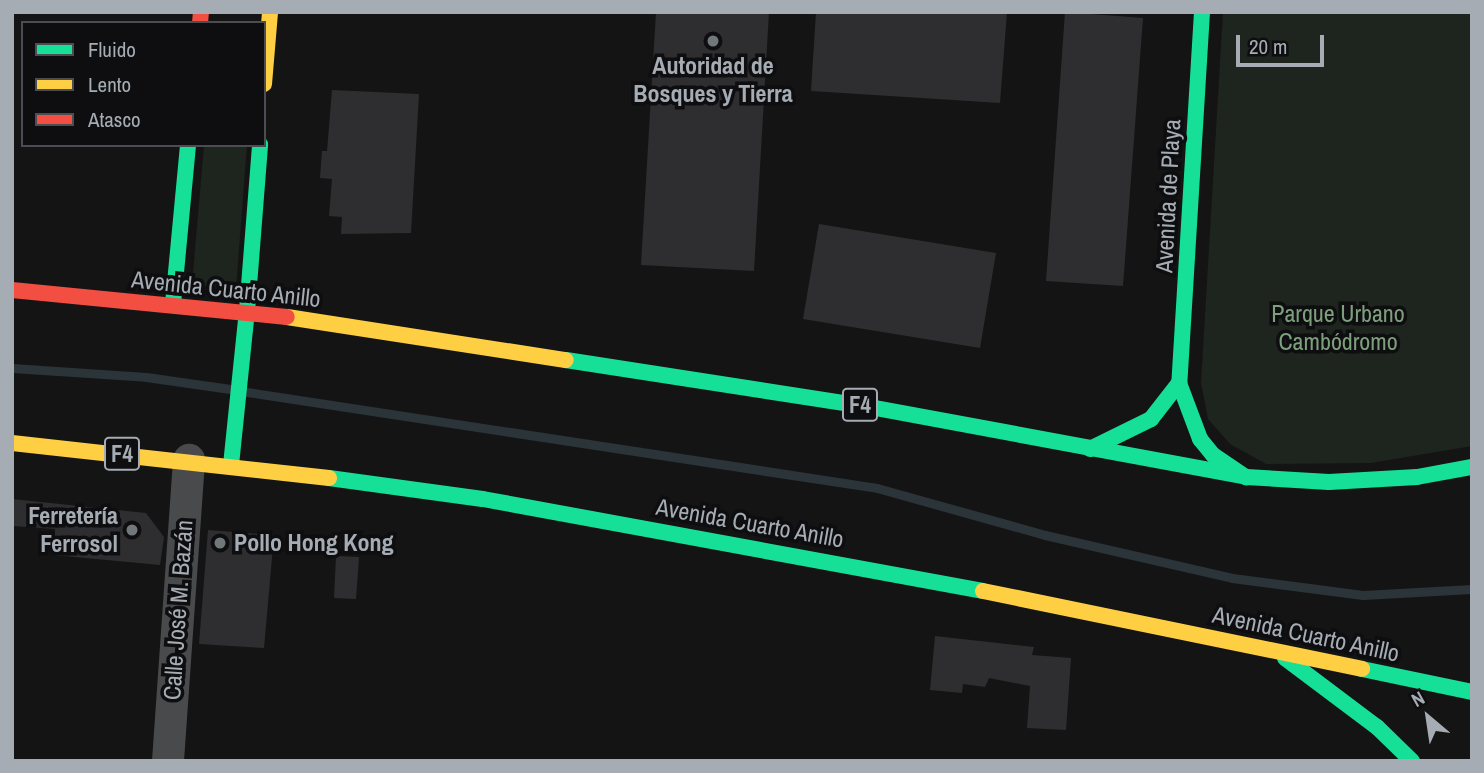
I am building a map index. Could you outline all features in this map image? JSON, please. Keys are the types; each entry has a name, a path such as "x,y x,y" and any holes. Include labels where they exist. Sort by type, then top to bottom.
{"main road":[{"path":"266,60 270,12"},
{"name":"Avenida de Playa","path":"1202,12 1180,383 1200,439 1213,455 1246,477"},
{"path":"173,304 188,147"},
{"path":"231,465 260,147"},
{"name":"Avenida Cuarto Anillo","path":"12,290 247,310 870,407 1246,477 1341,481 1417,477 1472,467"},
{"path":"1090,449 1132,432 1151,419 1180,383"},
{"name":"Avenida Cuarto Anillo","path":"12,443 189,460 483,499 830,559 1472,692"},
{"path":"1275,650 1377,727 1412,761"}],"street":[{"name":"Calle José M. Bazán","path":"168,761 189,460"}],"green space":[{"name":"Parque Urbano Cambódromo","path":"1223,12 1472,12 1472,446 1371,463 1266,464 1230,444 1208,419 1201,383"},
{"path":"204,147 247,147 236,289 192,285"}],"building":[{"path":"656,12 769,12 754,271 641,265"},
{"path":"816,12 1007,12 1000,103 811,91"},
{"path":"1065,12 1143,18 1123,286 1046,281"},
{"path":"332,90 419,94 411,233 341,234 342,217 329,216 332,179 320,178 322,151 327,151"},
{"path":"819,224 996,253 980,348 803,319"},
{"path":"12,499 146,513 164,537 160,565 53,555 55,529 12,526"},
{"path":"208,530 274,535 264,648 199,644"},
{"path":"336,556 359,557 356,599 334,598"},
{"path":"935,636 1034,647 1032,655 1071,658 1066,730 1027,728 1030,686 989,678 985,687 963,684 962,693 930,690"}],"waterway":[{"path":"12,368 146,377 230,389"},
{"path":"247,392 877,488 1045,535 1232,578 1363,595 1472,589"}],"traffic: fast":[{"path":"1202,12 1179,383 1200,439 1213,455 1246,477"},
{"path":"173,304 188,147"},
{"path":"247,311 260,147"},
{"path":"231,465 247,311"},
{"path":"566,360 870,407 1246,477 1329,482 1417,477 1472,467"},
{"path":"1090,449 1151,419 1179,383"},
{"path":"329,478 483,499 983,591"},
{"path":"1285,658 1377,727 1412,761"},
{"path":"1362,669 1472,692"}],"traffic: slow":[{"path":"266,60 270,12"},
{"path":"287,317 566,360"},
{"path":"12,443 329,478"},
{"path":"983,591 1362,669"}],"traffic: jam":[{"path":"200,21 201,12"},
{"path":"12,290 287,317"}],"place":[{"name":"Autoridad de Bosques y Tierra","path":"713,41"},
{"name":"Ferretería Ferrosol","path":"132,530"},
{"name":"Pollo Hong Kong","path":"220,543"}]}
